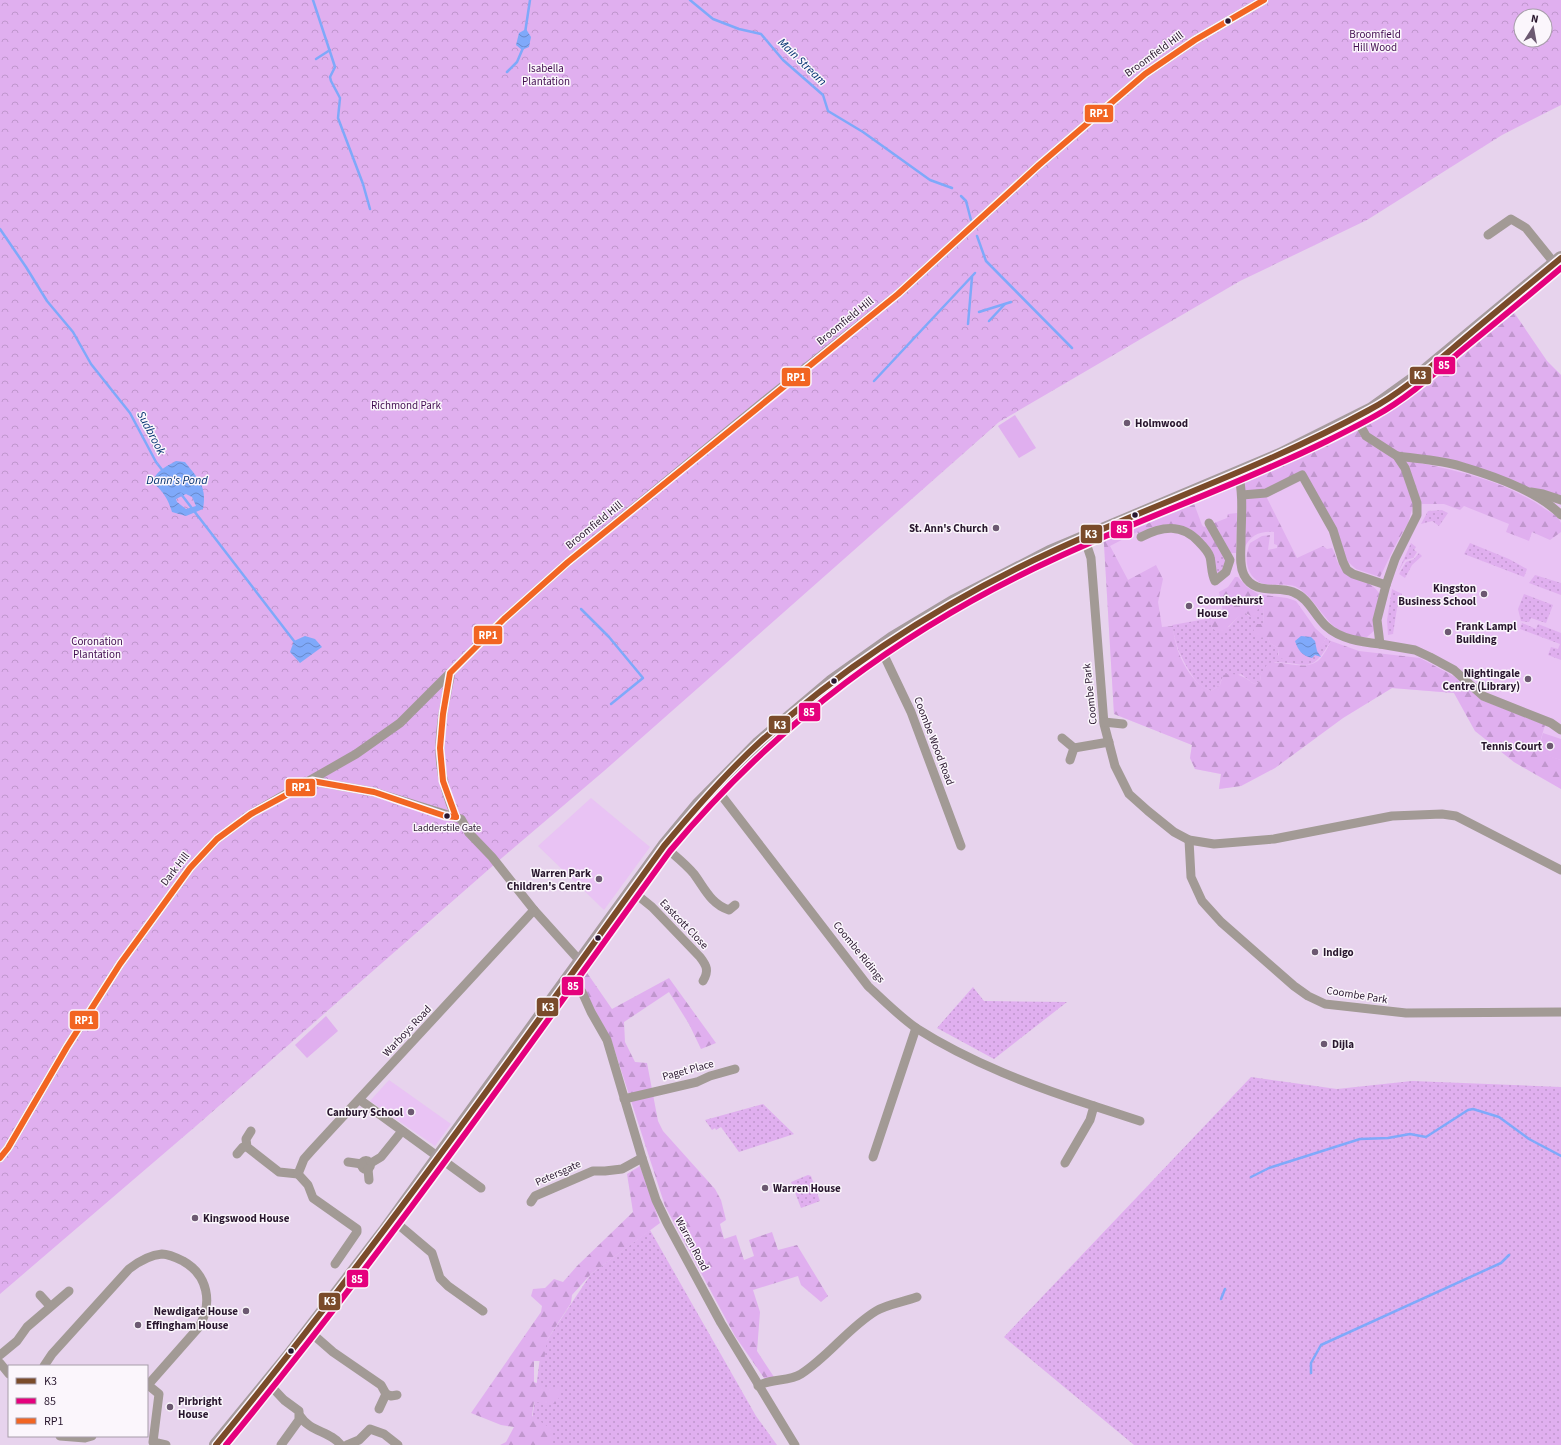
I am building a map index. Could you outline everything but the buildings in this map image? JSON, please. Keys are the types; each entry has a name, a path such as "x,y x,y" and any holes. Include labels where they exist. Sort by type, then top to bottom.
{"main road":[{"path":"216,1445 309,1332 393,1220 664,846 715,787 760,743 813,696 880,647 919,622 1050,552 1238,473 1297,447 1356,418 1383,402 1425,371 1555,264"}],"street":[{"name":"Broomfield Hill","path":"450,673 504,619 568,562 763,402 898,294 1039,165 1145,74 1195,40 1264,0"},
{"path":"1488,234 1510,219 1526,228 1555,264"},
{"path":"1356,418 1366,436 1397,456 1405,468 1418,503 1418,515 1396,560 1386,586 1377,620 1380,644"},
{"path":"1397,456 1459,465 1527,492 1554,508 1561,515"},
{"path":"1238,473 1242,495 1240,556 1244,576 1258,588 1294,592 1305,599 1325,626 1338,635 1415,650 1454,670 1482,696 1551,723 1561,730"},
{"path":"1242,495 1266,493 1302,475 1333,530 1347,570 1353,574 1386,586"},
{"path":"1527,492 1544,494 1561,500"},
{"path":"1141,537 1152,531 1165,528 1178,528 1188,531 1205,547 1210,556 1212,576 1215,581 1226,572 1230,558 1209,523"},
{"name":"Coombe Park","path":"1084,537 1091,558 1104,722 1115,766 1129,794 1153,816 1174,832 1188,840 1214,844 1274,839 1392,816 1442,814 1456,816 1561,870"},
{"path":"1230,558 1240,556"},
{"name":"Coombe Wood Road","path":"880,647 911,712 961,846"},
{"name":"Dark Hill","path":"0,1158 8,1148 67,1047 120,964 190,868 217,839 251,814 312,781 356,754 400,723 450,673"},
{"path":"450,673 440,730 440,760 445,792 456,817"},
{"path":"1104,722 1123,724"},
{"path":"1062,738 1074,748 1109,742"},
{"path":"1070,760 1074,748"},
{"path":"312,781 374,792 445,816 460,819 534,910 580,962"},
{"name":"Coombe Ridings","path":"715,787 868,986 916,1028 976,1060 1034,1087 1140,1121"},
{"name":"Coombe Park","path":"1188,840 1191,878 1202,901 1221,922 1294,986 1308,996 1325,1004 1406,1013 1561,1012"},
{"path":"664,846 693,874 709,897 720,907 729,910 735,905"},
{"name":"Eastcott Close","path":"631,890 652,907 700,957 706,966 707,974 703,980"},
{"name":"Warboys Road","path":"299,1172 304,1159 312,1150 360,1100 534,910"},
{"name":"Warren Road","path":"570,975 582,992 591,1012 607,1040 642,1158 656,1200 667,1223 758,1386 795,1445"},
{"path":"873,1157 916,1028"},
{"name":"Paget Place","path":"624,1099 697,1082 710,1076 735,1069"},
{"path":"360,1100 480,1188"},
{"path":"1065,1163 1090,1120 1094,1106"},
{"path":"251,1131 246,1139 247,1147 279,1172 299,1172 308,1185 313,1198 357,1229 358,1232 335,1264"},
{"path":"348,1162 367,1165 381,1157 402,1131"},
{"path":"237,1154 243,1147 247,1147"},
{"name":"Petersgate","path":"532,1202 535,1196 592,1171 622,1169 642,1158"},
{"path":"367,1165 369,1180"},
{"path":"393,1220 432,1253 440,1278 448,1286 483,1311"},
{"path":"45,1365 52,1354 128,1269 140,1261 162,1254 169,1255 192,1266 200,1275 208,1296 204,1318 199,1327 148,1386 160,1394 153,1442 166,1445"},
{"path":"0,1355 17,1341 27,1327 69,1291"},
{"path":"40,1295 50,1306"},
{"path":"758,1386 766,1381 799,1375 818,1362 860,1322 878,1310 917,1297"},
{"path":"309,1332 333,1352 381,1385 386,1394 392,1396 397,1395"},
{"path":"0,1363 8,1373"},
{"path":"267,1382 284,1400 300,1412 300,1416 309,1427 333,1437 341,1445"},
{"path":"379,1409 386,1394"},
{"path":"281,1445 300,1420 300,1416"},
{"path":"347,1445 359,1440 370,1429 384,1434 398,1445"},
{"path":"61,1439 89,1437"}],"shaded area":[{"path":"1513,311 1547,361 1561,375 1561,789 1514,762 1475,731 1454,693 1392,688 1343,718 1275,768 1241,786 1219,789 1221,774 1195,769 1190,758 1192,745 1114,714 1104,544 1102,537 1278,466 1357,428 1420,385"},
{"name":"Warren Park Children's Centre","path":"591,798 650,847 604,910 538,846"},
{"name":"Canbury School","path":"389,1080 451,1124 435,1146 370,1101"}],"green space":[{"name":"Richmond Park","path":"0,0 1561,0 1561,105 1502,135 1367,220 1240,281 999,422 604,771 496,863 196,1126 0,1294"},
{"path":"1513,311 1547,361 1561,375 1561,497 1400,453 1368,435 1362,425 1420,385"},
{"path":"1015,415 1036,448 1019,458 998,426"},
{"path":"1357,428 1398,463 1404,472 1414,503 1408,523 1380,577 1356,569 1347,561 1305,473 1267,490 1245,491 1245,480 1279,466"},
{"path":"1404,460 1441,467 1477,477 1512,490 1556,516 1561,523 1561,532 1550,540 1532,532 1529,541 1506,532 1509,524 1464,506 1460,510 1444,504 1422,504"},
{"path":"1266,496 1297,558 1323,546 1327,549 1332,548 1342,569 1353,577 1372,585 1379,593 1375,630 1367,637 1354,636 1344,633 1335,627 1300,589 1288,585 1264,584 1259,582 1251,574 1247,566 1247,552 1250,543 1262,536 1270,535 1268,550 1277,548 1277,545 1274,544 1274,532 1264,532 1252,537 1244,549 1244,498"},
{"path":"1193,501 1204,527 1227,518 1228,514 1237,513 1236,553 1231,553 1228,549 1218,556 1211,555 1186,528 1140,535 1137,532 1110,546 1128,580 1156,565 1163,579 1158,602 1162,627 1173,626 1179,654 1189,673 1203,687 1211,691 1220,685 1223,675 1228,674 1240,675 1254,684 1260,681 1261,674 1268,663 1307,665 1313,663 1321,658 1331,641 1359,651 1420,658 1455,677 1481,700 1545,725 1537,752 1561,760 1561,789 1514,762 1475,731 1454,693 1392,688 1343,718 1275,768 1241,786 1219,789 1221,774 1195,769 1190,758 1192,745 1114,714 1104,544 1102,537"},
{"path":"1442,510 1448,513 1439,526 1432,521 1421,524 1428,511"},
{"path":"1411,543 1416,547 1414,550 1417,552 1413,558 1405,560 1398,572"},
{"path":"1470,543 1509,559 1527,569 1524,577 1464,554"},
{"path":"1223,553 1226,559 1222,570 1219,573 1215,573 1211,555"},
{"path":"1419,553 1422,556 1412,565 1405,578 1399,574 1406,562 1414,559"},
{"path":"1535,575 1561,583 1561,595 1529,583"},
{"path":"1235,577 1238,577 1247,587 1258,594 1287,598 1296,601 1315,628 1326,638 1317,652 1308,659 1302,661 1279,658 1278,648 1270,643 1268,637 1258,638 1253,629 1255,624 1264,624 1263,608 1259,602 1250,596 1251,600 1258,609 1254,617 1243,612 1222,633 1214,630 1211,626 1212,618 1224,616 1219,592 1228,587"},
{"path":"1392,589 1402,594 1397,608 1393,634 1388,635 1387,620"},
{"path":"1524,594 1553,605 1546,623 1531,618 1529,622 1521,621 1518,609"},
{"path":"1250,595 1254,600 1259,602 1263,608 1264,624 1256,624 1268,637 1270,643 1278,648 1278,655 1285,659 1299,660 1306,658 1317,650 1326,638 1331,641 1324,652 1313,663 1302,665 1275,662 1261,674 1260,681 1254,684 1241,674 1221,680 1220,685 1211,691 1194,679 1179,651 1172,625 1212,618 1211,625 1213,629 1229,627 1243,611 1249,616 1254,603 1251,601"},
{"path":"1522,623 1536,629 1538,624 1561,633 1561,660 1548,655 1551,647 1558,649 1560,644 1520,629"},
{"name":"Tennis Court","path":"1543,733 1561,739 1561,760 1537,753"},
{"path":"583,967 612,1009 669,978 716,1043 701,1049 689,1024 669,992 624,1022 625,1042 635,1062 647,1063 658,1121 663,1131 715,1189 721,1200 726,1220 720,1224 724,1239 736,1235 744,1260 754,1256 749,1240 772,1232 778,1250 797,1245 828,1296 821,1302 801,1285 798,1276 753,1290 760,1312 757,1351 776,1380 766,1381 735,1336 665,1206 611,1039 576,976"},
{"path":"973,987 984,1001 1067,1002 994,1059 937,1028"},
{"path":"326,1016 338,1031 307,1058 295,1045"},
{"path":"1251,1077 1337,1089 1412,1081 1561,1087 1561,1445 1134,1445 1004,1337"},
{"path":"763,1104 794,1134 739,1152 721,1127 716,1130 715,1128 712,1130 705,1120"},
{"path":"640,1166 660,1223 591,1274 572,1295 571,1303 547,1340 544,1361 534,1361 534,1382 545,1387 558,1387 562,1391 556,1404 534,1402 532,1416 553,1430 551,1443 546,1445 500,1445 506,1442 514,1427 501,1425 471,1413 541,1312 542,1306 531,1296 533,1289 545,1288 554,1279 563,1282 577,1266 633,1212 627,1174"},
{"path":"808,1175 811,1176 820,1201 801,1208 791,1182"},
{"path":"650,1230 756,1416 777,1445 529,1445 541,1349 591,1274"}],"water":[{"path":"526,29 531,37 529,47 522,50 516,45 519,33"},
{"name":"Dann's Pond","path":"176,461 185,462 201,484 204,494 203,509 186,516 172,512 165,496 153,483 158,473","holes":["186,494 192,497 196,506 186,509 177,502 176,499"]},
{"path":"305,636 315,639 322,647 300,663 290,652 294,641"},
{"path":"1301,636 1311,637 1315,641 1317,651 1321,657 1315,655 1312,658 1301,652 1295,641"}],"waterway":[{"path":"313,0 335,67 330,77 340,98 338,118 363,184 370,209"},
{"path":"525,33 530,0"},
{"name":"Main Stream","path":"690,0 713,19 739,29 761,34 783,60 823,95 828,111 863,132 930,180 952,188"},
{"path":"507,72 517,62 523,48"},
{"path":"316,59 330,50"},
{"path":"961,196 966,201 971,220"},
{"name":"Sudbrook","path":"0,229 47,301 73,332 91,364 130,413 156,462 163,471"},
{"path":"977,236 986,261 1072,348"},
{"path":"874,381 975,273"},
{"path":"968,324 972,277"},
{"path":"979,312 1011,302"},
{"path":"989,321 1005,304"},
{"name":"Sudbrook","path":"181,494 294,641"},
{"path":"581,609 609,637 643,678 611,704"},
{"path":"1251,1177 1269,1168 1360,1139 1388,1138 1410,1134 1426,1137 1468,1110 1473,1109 1499,1117 1529,1139 1561,1156"},
{"path":"1311,1373 1311,1363 1321,1345 1501,1263 1509,1255"},
{"path":"1221,1299 1225,1289"}],"transit line":[{"name":"RP1","path":"456,817 443,781 440,748 443,714 450,673 504,619 568,562 898,294 1039,165 1145,74 1195,40 1264,0"},
{"name":"K3","path":"216,1445 275,1372 389,1224 664,846 710,792 760,742 793,713 862,661 898,636 973,591 1091,534 1291,449 1380,404 1422,374 1561,258"},
{"name":"85","path":"226,1445 284,1373 397,1226 670,851 711,804 754,761 799,720 894,648 945,616 998,586 1122,529 1225,487 1293,457 1351,429 1386,409 1409,394 1561,268"},
{"name":"RP1","path":"0,1158 8,1148 67,1047 120,964 190,868 217,839 251,814 312,781 374,792 445,816 456,817"}],"place":[{"name":"Holmwood","path":"1127,423"},
{"name":"St. Ann's Church","path":"996,528"},
{"name":"Kingston Business School","path":"1484,594"},
{"name":"Coombehurst House","path":"1189,606"},
{"name":"Frank Lampl Building","path":"1448,632"},
{"name":"Nightingale Centre (Library)","path":"1528,679"},
{"name":"Tennis Court","path":"1550,746"},
{"name":"Ladderstile Gate","path":"447,816"},
{"name":"Warren Park Children's Centre","path":"599,879"},
{"name":"Indigo","path":"1315,952"},
{"name":"Dijla","path":"1324,1044"},
{"name":"Canbury School","path":"411,1112"},
{"name":"Warren House","path":"765,1188"},
{"name":"Kingswood House","path":"195,1218"},
{"name":"Newdigate House","path":"246,1311"},
{"name":"Effingham House","path":"138,1325"},
{"name":"Pirbright House","path":"170,1407"}],"park label":[{"name":"Broomfield Hill Wood","path":"1375,40"},
{"name":"Isabella Plantation","path":"546,74"},
{"name":"Coronation Plantation","path":"97,647"}]}
